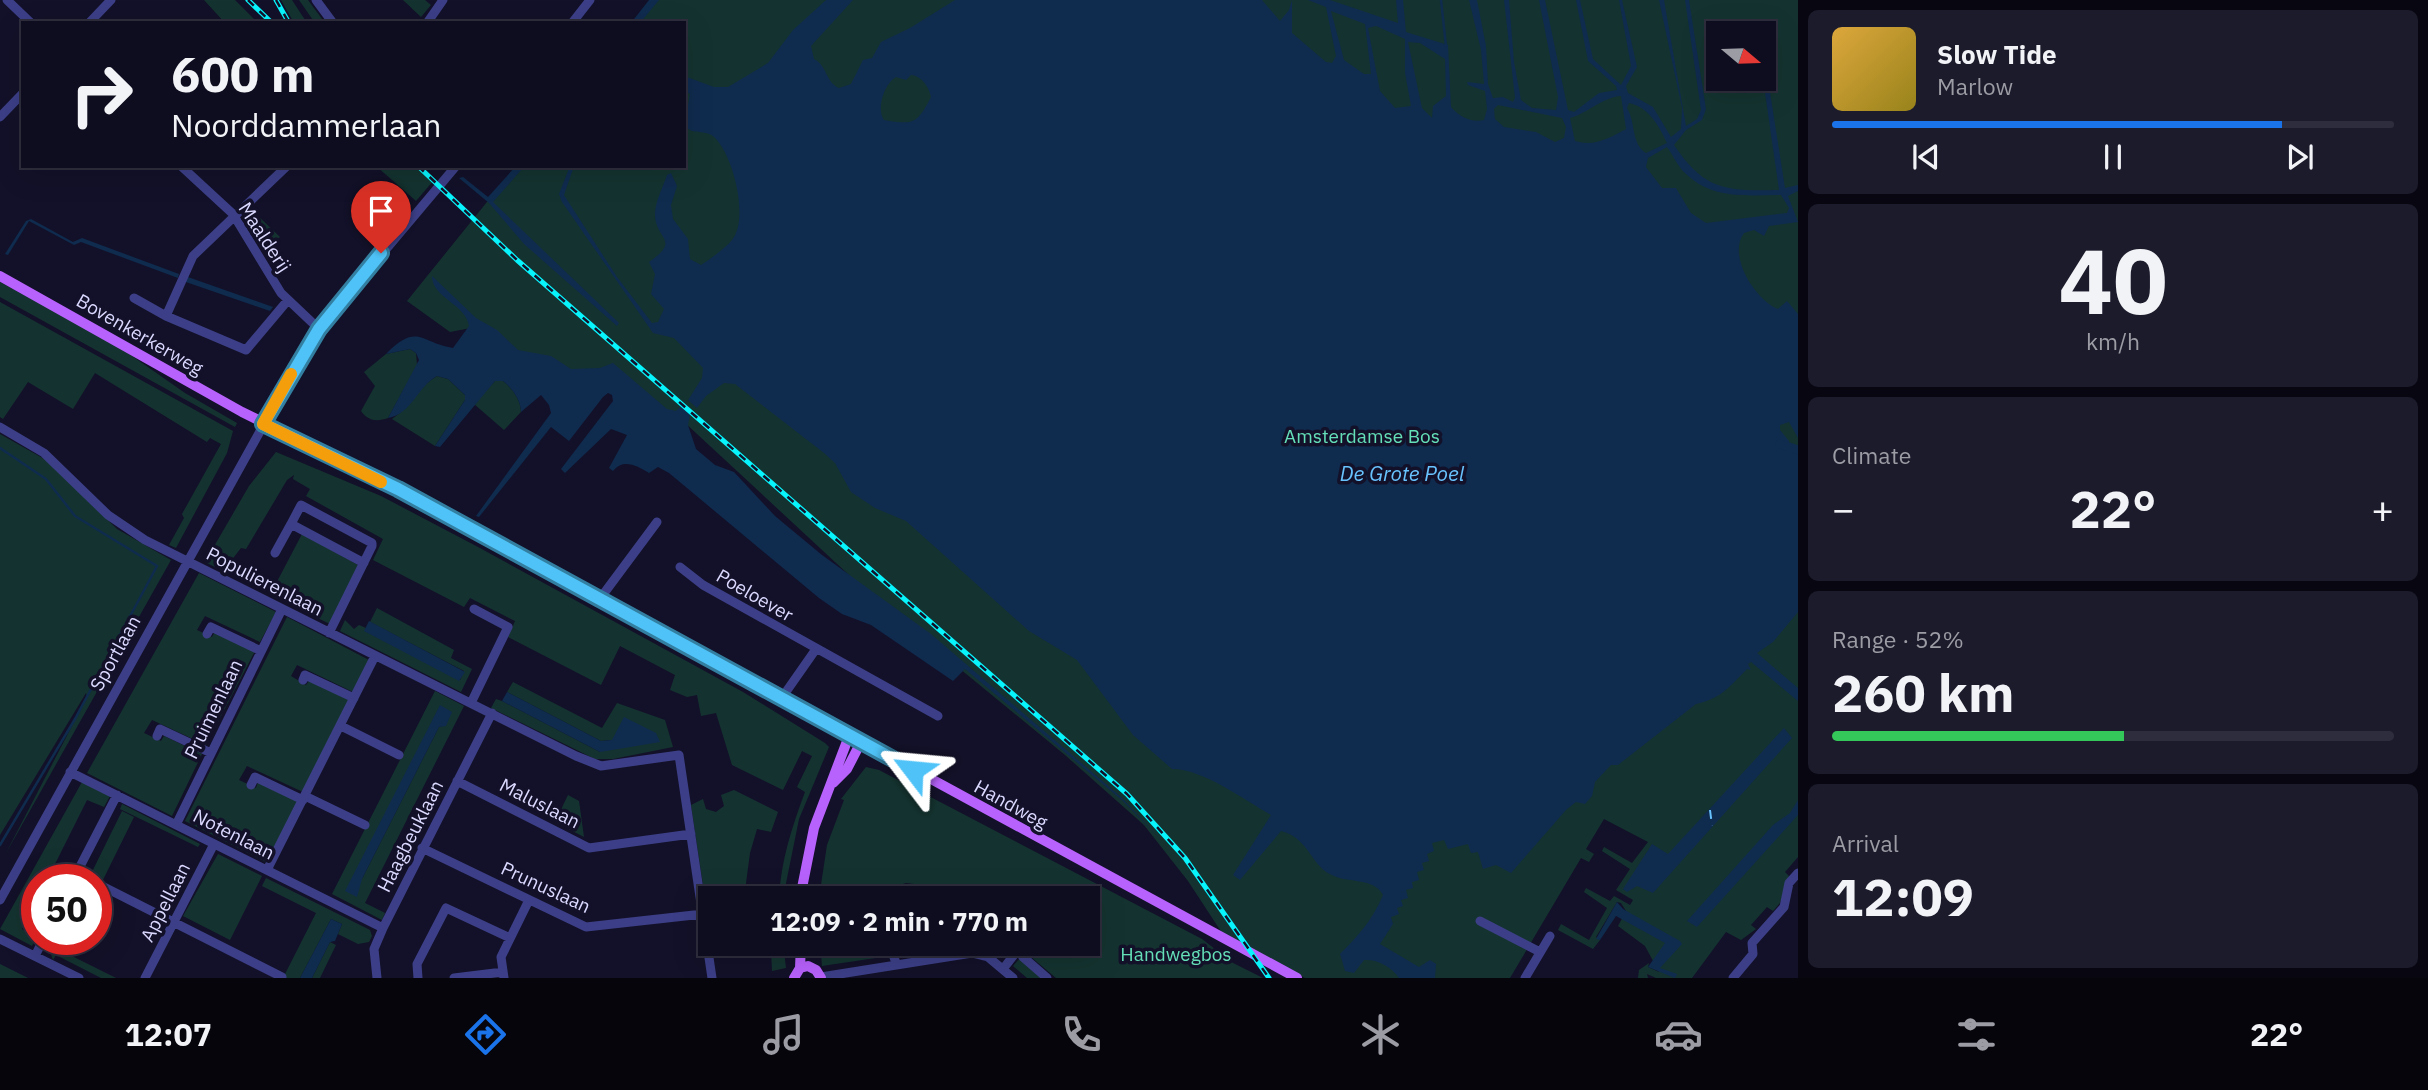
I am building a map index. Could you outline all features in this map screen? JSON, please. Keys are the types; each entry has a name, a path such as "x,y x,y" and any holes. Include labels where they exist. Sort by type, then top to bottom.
{"main road":[{"name":"Bovenkerkerweg","path":"0,276 263,424"},
{"name":"Handweg","path":"263,424 398,489 1297,978"},
{"path":"802,886 814,828 849,736"},
{"path":"831,786 847,769 861,742"},
{"path":"800,956 798,974 821,977"}],"street":[{"path":"7,0 29,21"},
{"path":"91,21 111,0"},
{"path":"316,0 332,21"},
{"path":"574,21 590,0"},
{"path":"427,21 439,2"},
{"path":"0,117 21,95"},
{"name":"Maalderij","path":"183,168 233,214 281,293 319,329"},
{"path":"166,316 192,256 233,214 285,168"},
{"name":"Sportlaan","path":"0,900 186,561 319,329 454,168"},
{"path":"134,298 166,316 246,350 288,300"},
{"name":"Populierenlaan","path":"0,427 44,453 126,530 601,766 680,755 698,886"},
{"path":"301,505 372,542 364,563 291,524 301,505"},
{"path":"599,600 657,522"},
{"name":"Populierenlaan","path":"275,552 291,524"},
{"name":"Populierenlaan","path":"329,633 364,563"},
{"name":"Poeloever","path":"680,567 703,585 938,716"},
{"name":"Pruimenlaan","path":"176,825 282,609"},
{"path":"471,703 508,626 474,609"},
{"path":"207,634 211,627 261,651"},
{"path":"781,699 816,649"},
{"path":"267,870 375,656"},
{"path":"303,680 305,675 354,698"},
{"name":"Haagbeuklaan","path":"377,978 374,948 492,713"},
{"path":"341,726 399,755"},
{"path":"157,737 160,729 211,753"},
{"name":"Notenlaan","path":"70,772 383,928"},
{"path":"251,785 255,777 365,824"},
{"name":"Maluslaan","path":"457,781 589,848 691,834"},
{"path":"82,864 117,795"},
{"name":"Appellaan","path":"147,977 214,844"},
{"name":"Prunuslaan","path":"422,848 586,927 698,914"},
{"path":"1732,978 1753,954 1752,943 1784,907 1789,883 1798,873"},
{"path":"112,891 282,976"},
{"path":"454,978 503,975 501,957 529,900"},
{"path":"418,978 418,964 446,908 510,938"},
{"path":"1480,921 1540,953"},
{"path":"1525,978 1549,936"},
{"path":"0,939 79,978"},
{"path":"821,977 972,953 988,957 1013,978"},
{"name":"Populierenlaan","path":"709,956 712,978"},
{"path":"894,956 896,963"},
{"path":"1003,969 1013,956"},
{"path":"1024,956 1047,978"}],"green space":[{"path":"204,0 235,0 256,21 223,21"},
{"path":"281,0 292,0 306,21 293,21"},
{"path":"299,0 308,0 324,21 314,21"},
{"path":"403,0 425,0 431,5 421,17"},
{"name":"De Grote Poel","path":"653,0 1798,0 1798,857 1785,872 1789,876 1780,903 1773,911 1767,907 1751,925 1756,929 1741,940 1726,932 1692,978 1656,978 1647,974 1648,978 1638,978 1639,970 1649,963 1648,967 1659,972 1645,946 1618,926 1626,911 1621,903 1617,902 1596,937 1600,940 1593,949 1558,930 1561,924 1589,940 1607,908 1584,892 1586,888 1610,901 1614,896 1630,905 1633,900 1616,890 1630,869 1602,851 1604,847 1632,863 1648,842 1604,819 1586,849 1594,854 1589,862 1581,858 1510,978 1305,978 1224,936 1188,881 1144,825 1065,755 876,600 683,421 676,411 671,412 600,368 566,376 505,347 481,326 450,332 407,301 514,168 686,168 686,21 636,21"},
{"path":"378,168 418,168 434,180 416,201"},
{"path":"254,212 280,237 263,248 246,220"},
{"path":"0,282 112,342 185,393 237,423 235,427 0,297"},
{"path":"0,302 233,431 227,453 176,548 169,545 184,518 182,514 221,444 210,438 207,442 95,373 73,409 28,382 3,419 0,417"},
{"path":"410,349 416,353 417,365 388,418 370,419 361,411 375,386 364,372 386,354"},
{"path":"437,376 448,379 465,395 465,400 435,446 392,419"},
{"path":"495,381 503,381 510,387 521,408 521,412 504,430 474,404"},
{"path":"0,434 46,460 117,529 171,560 5,855 87,697 86,693 0,835"},
{"path":"276,452 381,496 743,692 825,743 829,747 799,819 785,886 780,886 785,857 805,792 797,787 812,756 802,751 783,790 732,765 716,713 701,716 697,695 687,697 670,690 675,675 620,646 601,685 508,637 515,621 470,598 464,607 373,560 383,539 306,496 310,489 293,479 294,475 287,480 246,549 241,548 223,571 205,562 249,486"},
{"path":"302,534 360,566 330,624 270,595"},
{"path":"199,573 276,612 260,642 205,616 197,630 212,637 214,633 255,651 206,745 152,720 144,733 161,741 164,736 202,754 172,816 87,773"},
{"path":"377,608 454,650 451,658 472,669 461,692 340,631 345,620 354,629 359,625 366,628 365,631 460,680 464,671 370,622"},
{"path":"287,617 369,660 353,692 297,665 291,676 306,685 309,681 349,700 303,792 247,766 239,780 256,788 258,782 298,801 268,863 185,821"},
{"path":"513,682 602,728 617,703 665,720 673,747 613,759 595,759 491,708 496,699 502,701 600,752 612,740 601,741 507,692"},
{"path":"435,691 464,706 365,903 385,913 382,920 332,894","holes":["440,706 451,712 446,725 439,727 362,879 346,891"]},
{"name":"Handwegbos","path":"866,767 879,770 1202,939 1233,963 1263,978 1056,978 1031,957 1100,956 1100,886 923,886 906,883 896,886 821,886 827,845 844,800 841,799"},
{"path":"82,782 110,796 104,807 87,800 55,864 36,864"},
{"path":"734,790 778,812 771,832 757,829 750,853 746,886 703,886 691,805 703,799 706,809 716,812 724,806 721,795"},
{"path":"568,795 579,801 584,837 555,822"},
{"path":"122,804 200,844 198,847 120,809"},
{"path":"122,811 134,817 111,864 96,864"},
{"path":"218,854 262,876 230,940 183,916"},
{"path":"266,878 370,930 372,936 369,942 358,944 338,934 342,924 331,919 300,978 283,978 316,913 262,886"},
{"path":"21,891 21,940 0,929"},
{"path":"330,942 336,945 320,978 312,978"},
{"path":"56,955 70,955 116,978 101,978"},
{"path":"771,956 785,956 786,968 772,971"},
{"path":"821,956 889,956 822,966"},
{"path":"1020,958 1043,978 1027,978 1013,966"},
{"path":"0,964 28,978 0,978"}],"water":[{"path":"649,0 659,0 642,21 633,21"},
{"name":"De Grote Poel","path":"826,0 853,0 811,46 814,59 822,65 831,82 839,88 851,84 863,60 872,58 881,42 910,28 955,0 1262,0 1280,21 1289,10 1292,0 1292,33 1326,62 1332,63 1336,56 1326,7 1308,0 1330,0 1398,23 1396,0 1403,0 1406,32 1448,45 1451,107 1466,118 1479,121 1484,120 1487,109 1485,91 1468,85 1467,82 1484,84 1481,50 1469,0 1477,0 1486,46 1488,84 1493,98 1503,97 1513,102 1515,98 1504,0 1509,0 1514,62 1521,100 1532,108 1556,110 1558,97 1539,0 1545,0 1568,110 1574,112 1599,93 1617,90 1616,86 1588,61 1576,0 1580,0 1593,59 1621,85 1631,66 1619,0 1622,0 1637,67 1626,86 1628,93 1653,107 1671,137 1681,129 1682,108 1659,0 1664,0 1686,126 1697,119 1701,110 1685,0 1689,0 1706,109 1702,120 1686,130 1674,145 1696,172 1718,185 1745,190 1779,190 1765,91 1770,91 1785,188 1798,185 1798,191 1788,196 1798,222 1769,226 1764,236 1754,230 1744,233 1739,253 1746,276 1761,296 1778,309 1787,301 1798,314 1798,438 1789,422 1780,425 1780,430 1789,441 1789,449 1798,450 1798,612 1773,642 1757,653 1798,688 1798,701 1751,662 1748,664 1751,670 1747,669 1724,691 1712,699 1696,704 1618,765 1611,765 1595,782 1592,796 1585,804 1576,802 1566,810 1511,873 1496,865 1483,869 1478,852 1471,853 1468,844 1448,849 1444,840 1432,843 1434,851 1427,854 1429,861 1422,863 1424,870 1417,872 1419,880 1412,882 1413,888 1406,890 1408,898 1401,900 1403,906 1397,908 1399,914 1391,917 1393,924 1380,944 1419,967 1430,960 1436,964 1435,978 1399,978 1384,964 1369,960 1364,960 1354,973 1345,971 1340,954 1375,912 1383,895 1379,890 1368,883 1340,878 1326,872 1299,840 1281,831 1240,880 1233,875 1271,815 1210,779 1172,769 1133,735 1077,660 1029,631 906,521 875,508 851,492 835,463 735,384 724,383 706,396 697,408 688,400 702,378 703,368 674,338 653,333 559,194 569,168 573,168 564,195 617,277 652,323 658,322 664,309 651,294 655,274 649,262 659,254 665,244 655,214 667,175 671,173 677,186 671,205 673,219 688,239 690,259 701,265 732,241 738,227 739,200 727,156 713,136 690,130 686,126 690,94 686,91 686,77 714,87 728,87 768,63 793,30","holes":["1331,11 1365,24 1371,74 1364,74 1344,60","1376,26 1405,39 1405,73 1411,106 1395,108 1380,91 1368,28","1408,42 1420,43 1445,59 1446,96 1433,106 1432,118 1422,108","911,75 922,80 929,89 931,97 922,113 908,122 884,120 881,110 888,85 896,77 906,80","1621,96 1626,129 1595,142 1575,141 1570,118 1608,99","1629,103 1648,113 1667,143 1646,153 1641,149 1627,108","1498,105 1562,118 1566,127 1564,138 1555,142 1536,132 1504,127 1495,119 1494,109","1667,147 1683,171 1696,182 1707,188 1731,194 1781,195 1789,208 1787,213 1706,223 1691,213 1676,188 1662,188 1646,167 1648,158"]},
{"path":"514,168 522,169 493,202 619,323 617,326 524,244 489,203 459,178 463,177 488,197"},
{"path":"31,219 73,242 82,238 179,274 178,278 81,242 74,245 29,221 8,255 5,254 26,221"},
{"path":"185,276 273,307 270,311 183,281"},
{"path":"432,276 476,318 497,330 518,350 551,356 571,369 600,368 613,363 667,409 676,411 681,406 690,414 688,425 696,449 715,465 734,472 775,516 822,555 931,634 1121,797 1162,841 1123,801 965,669 953,681 871,625 842,614 819,598 669,473 658,467 649,473 626,464 613,471 609,468 627,435 611,429 565,473 561,469 613,401 612,395 608,393 569,441 551,427 479,517 476,516 551,413 549,405 541,395 521,412 513,391 503,381 495,381 440,447 435,446 465,400 465,395 448,379 437,376 409,406 388,418 419,360 416,353 410,349 386,354 397,344 413,337 453,348 469,326 462,312 437,290"},
{"path":"369,621 465,672 459,681 364,631"},
{"path":"507,692 601,741 612,740 624,717 656,733 660,742 600,752 502,701"},
{"path":"440,705 452,712 446,726 439,727 362,879 357,897 345,891"},
{"path":"1784,728 1792,738 1653,893 1637,886 1627,892 1623,889 1652,844 1668,854"},
{"path":"1798,800 1798,815 1697,927 1687,921 1773,825 1790,813"},
{"path":"1617,902 1623,909 1680,941 1682,944 1660,968 1677,974 1675,978 1648,967 1665,943 1616,916 1600,940 1596,939"},
{"path":"331,919 342,924 335,941 330,942 312,978 300,978"}],"waterway":[{"path":"1441,0 1446,46"},
{"path":"1780,444 1798,450"},
{"path":"0,448 46,479 75,516 157,566 75,719 0,845"}],"ferry route":[{"path":"1710,810 1712,826"}],"railway":[{"path":"248,0 270,21"},
{"path":"276,0 288,21"},
{"path":"420,168 517,260 1127,794 1185,858 1269,978"}],"slow traffic":[{"path":"291,374 263,424 381,482"}],"route":[{"path":"381,253 319,329 263,424 398,489 913,770"}],"park label":[{"name":"Amsterdamse Bos","path":"1362,436"}]}
